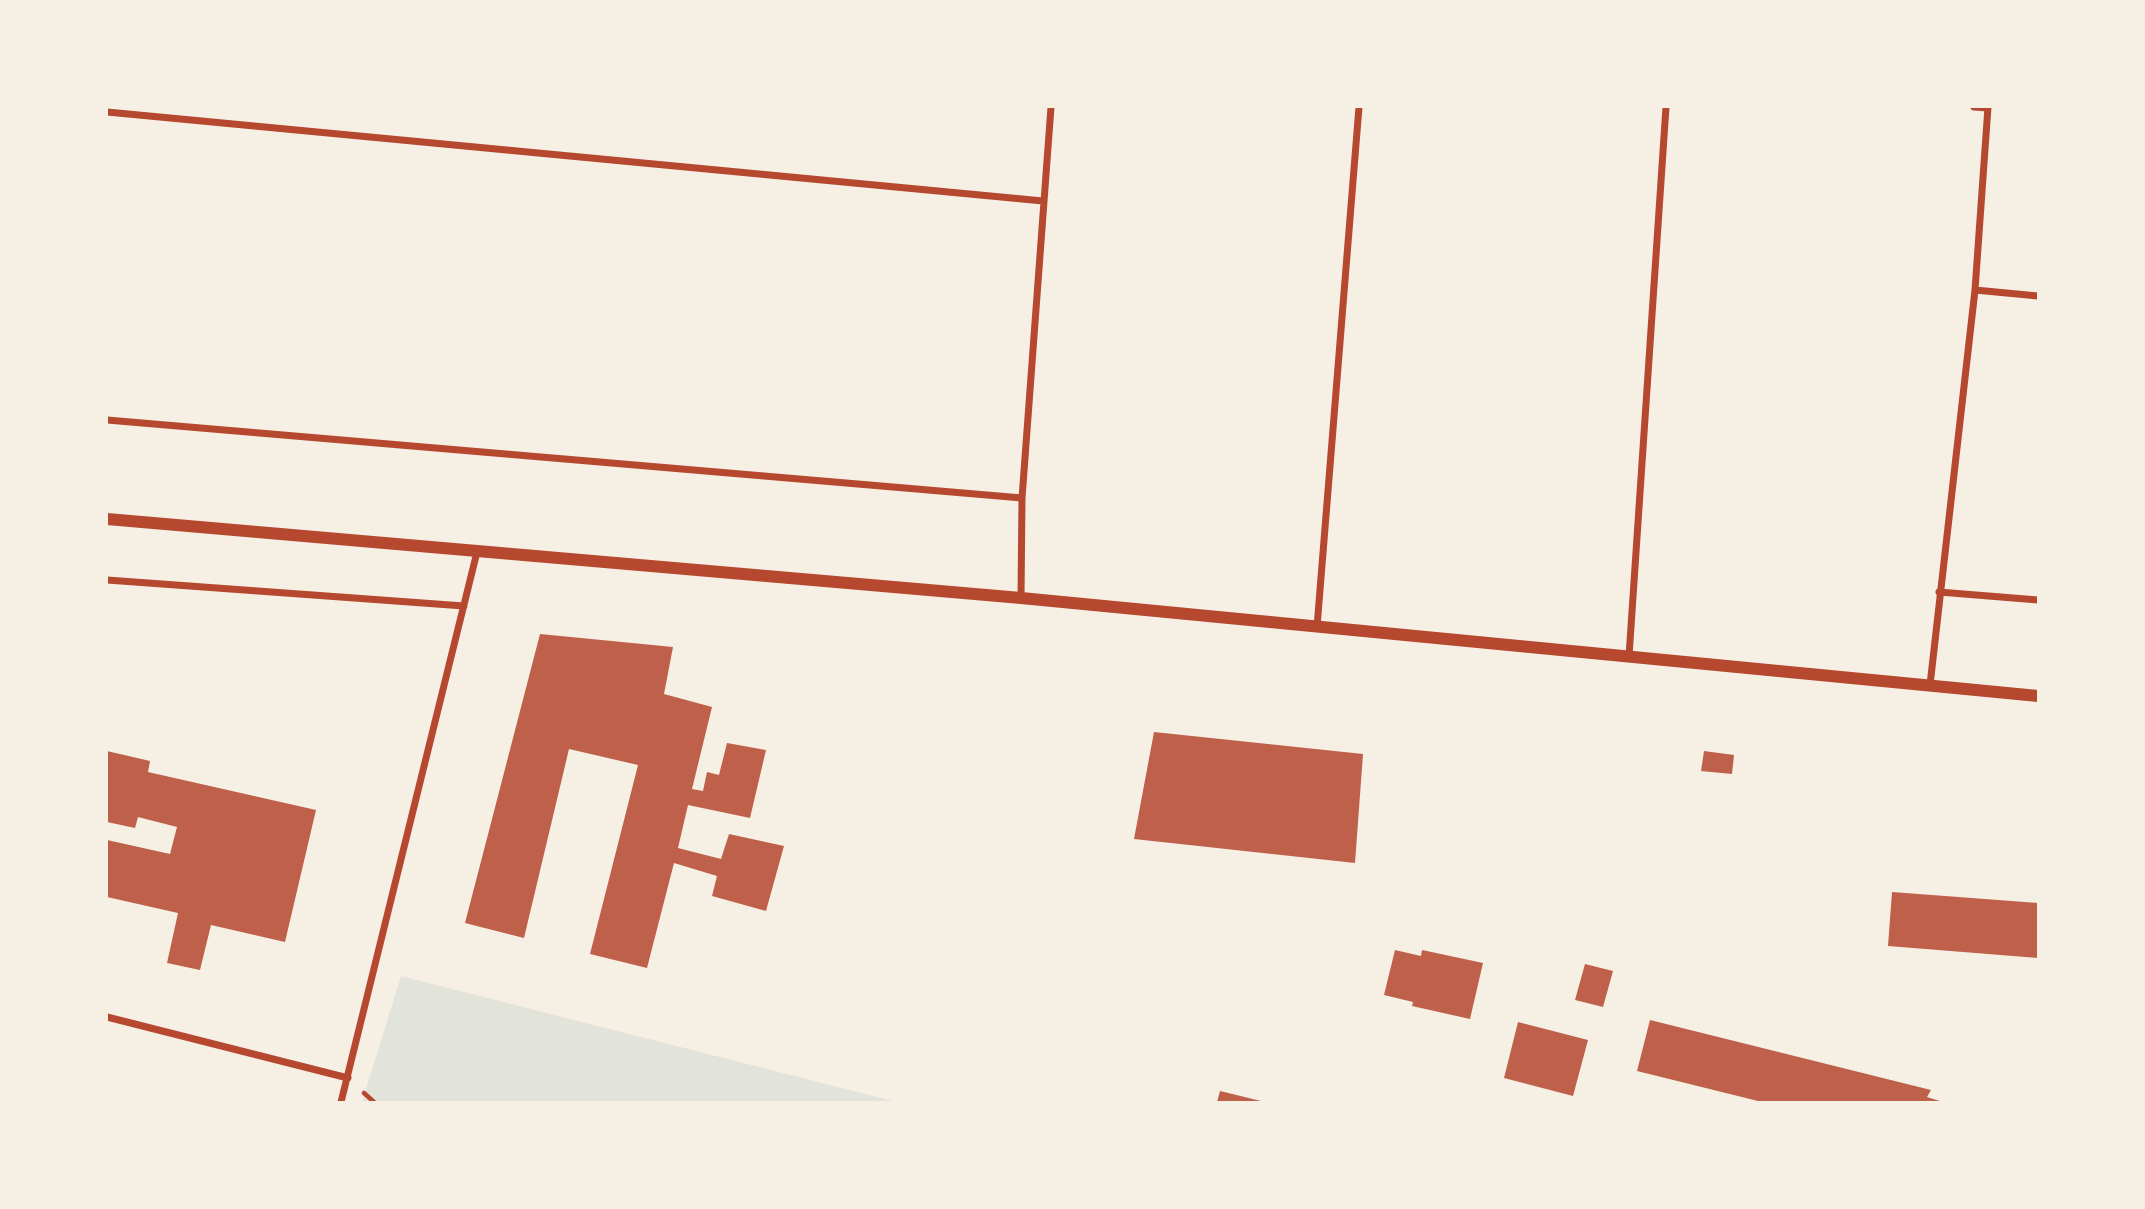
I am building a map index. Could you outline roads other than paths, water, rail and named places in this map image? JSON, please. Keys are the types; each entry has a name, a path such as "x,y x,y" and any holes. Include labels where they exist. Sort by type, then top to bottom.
{"street":[{"path":"1021,598 1023,498 1051,107"},
{"path":"1317,627 1359,107"},
{"path":"1629,656 1667,107"},
{"path":"1930,685 1975,290 1988,107 1974,107"},
{"path":"107,112 1043,201"},
{"path":"1975,290 2038,296"},
{"path":"107,420 1023,498"},
{"path":"107,519 1021,598 2038,696"},
{"path":"341,1102 477,552"},
{"path":"107,580 464,606"},
{"path":"1939,592 2038,600"},
{"path":"107,1017 348,1078"}]}
